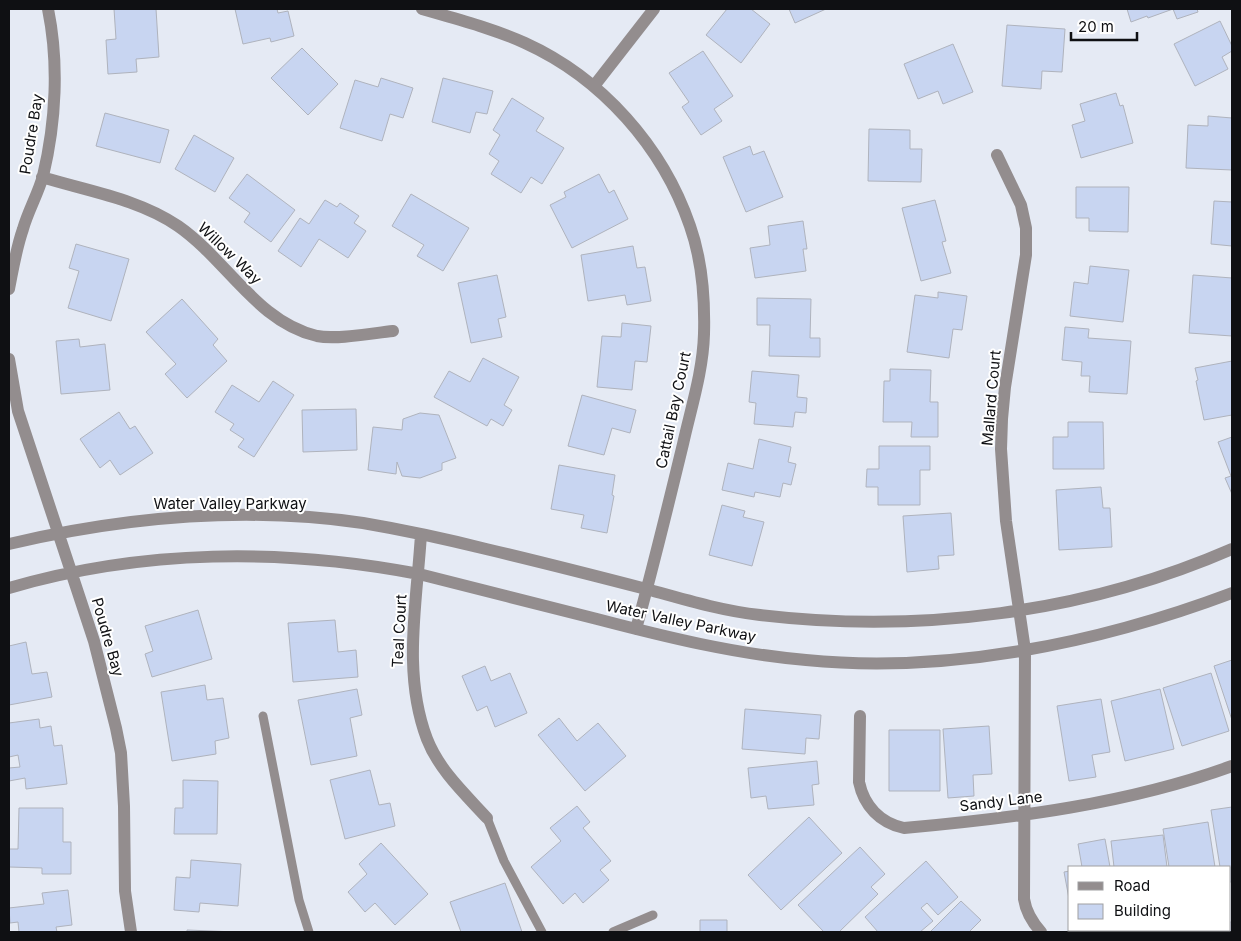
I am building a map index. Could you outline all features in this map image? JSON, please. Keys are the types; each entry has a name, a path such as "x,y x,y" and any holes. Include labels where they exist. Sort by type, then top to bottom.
{"street":[{"name":"Poudre Bay","path":"9,289 14,259 42,177 52,120 55,76 51,23 48,9"},
{"name":"Cattail Bay Court","path":"422,9 526,43 594,86 627,118 645,141 666,173 691,228 703,283 704,334 701,367 659,546 636,629"},
{"path":"594,86 654,9"},
{"name":"Mallard Court","path":"998,155 1021,204 1026,228 1026,255 1005,387 1001,442 1006,521 1025,650 1024,899 1032,922 1040,932"},
{"name":"Willow Way","path":"42,177 147,209 177,225 199,242 258,303 276,318 293,328 319,336 394,331"},
{"name":"Poudre Bay","path":"9,359 18,411 94,641 116,728 121,753 124,806 125,891 132,932"},
{"name":"Water Valley Parkway","path":"9,544 58,533 146,520 202,516 328,519 422,534 717,607 758,615 872,623 975,618 1020,610 1121,589 1198,564 1232,549"},
{"path":"419,574 422,534"},
{"name":"Water Valley Parkway","path":"9,588 71,572 125,563 188,557 310,558 419,574 698,644 807,660 867,663 928,661 1025,650 1078,641 1194,608 1232,593"},
{"name":"Teal Court","path":"419,574 412,659 416,700 428,740 441,764 456,785 487,818"},
{"name":"Sandy Lane","path":"860,716 861,790 868,805 882,820 893,826 904,828 985,821 1096,804 1204,777 1232,766"}],"lane":[{"path":"263,716 299,900 309,932"},
{"path":"487,818 504,861 542,932"},
{"path":"613,932 653,915"}],"building":[{"path":"114,9 156,9 159,57 136,59 137,72 108,74 106,40 116,39"},
{"path":"235,9 277,9 278,13 288,11 294,36 271,42 270,38 243,44"},
{"path":"727,9 751,9 770,24 741,63 706,35"},
{"path":"789,9 826,9 795,23"},
{"path":"1127,9 1173,9 1131,22"},
{"path":"1173,9 1197,9 1198,12 1177,19"},
{"path":"1220,21 1232,46 1232,51 1222,57 1228,69 1195,86 1174,44"},
{"path":"1007,25 1065,29 1062,72 1042,71 1041,89 1002,86"},
{"path":"953,44 973,92 943,104 938,91 918,99 904,64"},
{"path":"302,48 338,84 308,115 271,78"},
{"path":"703,51 733,96 714,109 722,121 701,135 682,107 689,102 669,73"},
{"path":"381,78 413,88 403,118 390,114 382,141 340,128 355,80 378,87"},
{"path":"443,78 493,91 487,114 476,112 470,133 432,122"},
{"path":"1116,93 1120,106 1123,105 1133,143 1081,158 1072,125 1085,121 1080,104"},
{"path":"512,98 544,118 536,131 564,148 542,184 531,177 521,193 491,174 499,161 489,154 500,135 493,130"},
{"path":"105,113 169,130 160,163 96,146"},
{"path":"1208,116 1232,118 1232,170 1186,168 1188,125 1208,126"},
{"path":"869,129 910,130 910,149 922,149 921,182 868,181"},
{"path":"194,135 234,158 215,192 175,169"},
{"path":"750,146 753,155 764,151 783,197 746,212 723,157"},
{"path":"247,174 295,210 271,242 244,222 250,213 229,198"},
{"path":"599,174 609,193 614,190 628,219 572,248 550,205 566,197 564,192"},
{"path":"1076,187 1129,187 1128,232 1089,231 1089,218 1076,218"},
{"path":"411,194 469,228 443,271 417,256 424,245 392,226"},
{"path":"325,200 337,207 340,203 359,216 354,223 366,231 348,258 319,239 301,267 278,251 300,218 309,224"},
{"path":"935,200 946,241 942,242 951,273 921,281 902,208"},
{"path":"1214,201 1232,202 1232,246 1211,244"},
{"path":"803,221 807,249 803,249 806,271 755,278 750,248 770,245 768,226"},
{"path":"76,244 129,259 111,321 68,308 79,271 69,268"},
{"path":"633,246 637,268 645,267 651,301 627,305 625,295 588,301 581,255"},
{"path":"1090,266 1129,270 1123,322 1070,316 1074,282 1088,284"},
{"path":"497,275 506,317 498,319 502,337 471,343 458,283"},
{"path":"1193,275 1232,278 1232,336 1189,333"},
{"path":"938,292 967,296 962,330 953,329 949,358 907,352 915,295 938,298"},
{"path":"757,298 811,299 810,338 820,338 820,357 769,356 770,325 757,325"},
{"path":"182,299 218,339 213,345 227,361 187,398 165,374 176,364 146,332"},
{"path":"622,323 651,326 647,362 635,361 632,390 597,387 602,336 621,337"},
{"path":"1065,327 1089,329 1088,338 1131,341 1127,394 1089,392 1090,376 1081,376 1082,362 1062,360"},
{"path":"79,339 80,347 105,344 110,390 61,394 56,341"},
{"path":"483,358 519,377 504,405 512,410 503,426 491,419 487,426 434,397 449,371 470,382"},
{"path":"1232,361 1232,415 1204,420 1195,368"},
{"path":"890,369 931,370 930,402 938,402 938,437 911,437 912,422 883,422 884,381 890,381"},
{"path":"752,371 799,375 797,397 807,398 806,413 795,412 793,427 754,424 756,403 749,402"},
{"path":"273,381 294,395 254,457 238,447 244,439 230,430 234,424 215,412 232,385 259,402"},
{"path":"582,395 636,410 630,433 612,428 604,455 568,446"},
{"path":"356,409 357,450 303,452 302,410"},
{"path":"119,412 130,429 135,426 153,453 120,475 110,460 100,468 80,439"},
{"path":"420,413 439,415 456,458 442,463 442,470 420,478 402,476 397,462 396,474 368,470 373,427 402,430 403,419"},
{"path":"1068,422 1103,422 1104,469 1053,469 1053,437 1068,437"},
{"path":"1232,437 1232,494 1225,478 1231,476 1218,442"},
{"path":"759,439 791,447 788,462 796,464 791,485 783,483 780,497 755,492 754,497 722,490 728,463 753,469"},
{"path":"879,446 930,446 930,470 920,470 920,505 878,505 878,487 866,487 867,469 879,469"},
{"path":"559,465 615,475 612,495 614,496 607,533 581,528 584,515 551,509"},
{"path":"1101,487 1103,508 1110,508 1112,547 1059,550 1056,490"},
{"path":"722,505 745,511 743,517 764,522 752,566 709,555"},
{"path":"951,513 954,555 938,556 939,569 907,572 903,516"},
{"path":"198,610 212,659 152,677 145,654 153,651 145,626"},
{"path":"335,620 338,652 356,650 358,677 293,682 288,623"},
{"path":"26,642 32,674 47,672 52,697 9,705 9,646"},
{"path":"1232,660 1232,720 1214,666"},
{"path":"485,666 491,681 510,673 527,713 495,727 487,706 477,711 462,676"},
{"path":"1211,673 1229,731 1182,746 1163,688"},
{"path":"205,685 207,700 223,698 229,738 215,741 216,754 172,761 161,692"},
{"path":"357,689 362,715 350,718 357,756 311,765 298,700"},
{"path":"1160,689 1174,749 1125,761 1111,701"},
{"path":"1101,699 1110,752 1092,755 1096,777 1069,781 1057,706"},
{"path":"745,709 821,715 819,739 806,738 805,754 742,749"},
{"path":"559,718 577,741 598,723 626,756 585,791 538,735"},
{"path":"39,719 40,728 51,726 54,746 62,745 67,784 26,789 25,778 9,781 9,768 20,767 18,755 9,757 9,723"},
{"path":"989,726 992,774 973,775 974,796 948,798 943,729"},
{"path":"889,730 940,730 940,791 889,791"},
{"path":"817,761 819,784 812,785 814,805 768,809 766,796 751,798 748,768"},
{"path":"370,770 379,805 390,803 395,826 345,839 330,780"},
{"path":"183,780 218,781 217,834 174,834 175,808 183,808"},
{"path":"577,806 590,822 583,828 611,861 600,870 609,880 583,903 575,893 563,904 531,867 561,841 550,828"},
{"path":"1232,807 1232,882 1231,866 1220,866 1211,810"},
{"path":"19,808 63,808 63,842 71,842 71,874 42,874 42,868 9,867 9,849 18,849"},
{"path":"809,817 842,853 781,910 748,875"},
{"path":"1208,822 1215,866 1169,866 1163,829"},
{"path":"1163,835 1167,866 1114,866 1111,841"},
{"path":"1105,839 1110,866 1082,866 1078,844"},
{"path":"381,843 428,894 395,925 375,903 365,912 348,892 367,874 359,864"},
{"path":"860,847 885,874 871,887 878,894 839,932 824,932 798,905"},
{"path":"191,860 241,864 238,906 200,903 199,912 174,910 176,877 190,878"},
{"path":"926,861 958,897 938,915 927,903 921,908 933,921 920,932 878,932 865,917"},
{"path":"1068,871 1068,893 1064,872"},
{"path":"505,883 522,932 461,932 450,902"},
{"path":"68,890 72,925 56,927 57,932 19,932 18,922 10,923 9,908 44,904 42,893"},
{"path":"961,901 981,920 969,932 930,932"},
{"path":"700,920 727,920 727,932 700,932"},
{"path":"1232,922 1232,932 1187,932 1231,931"},
{"path":"187,930 236,932 187,932"}]}
